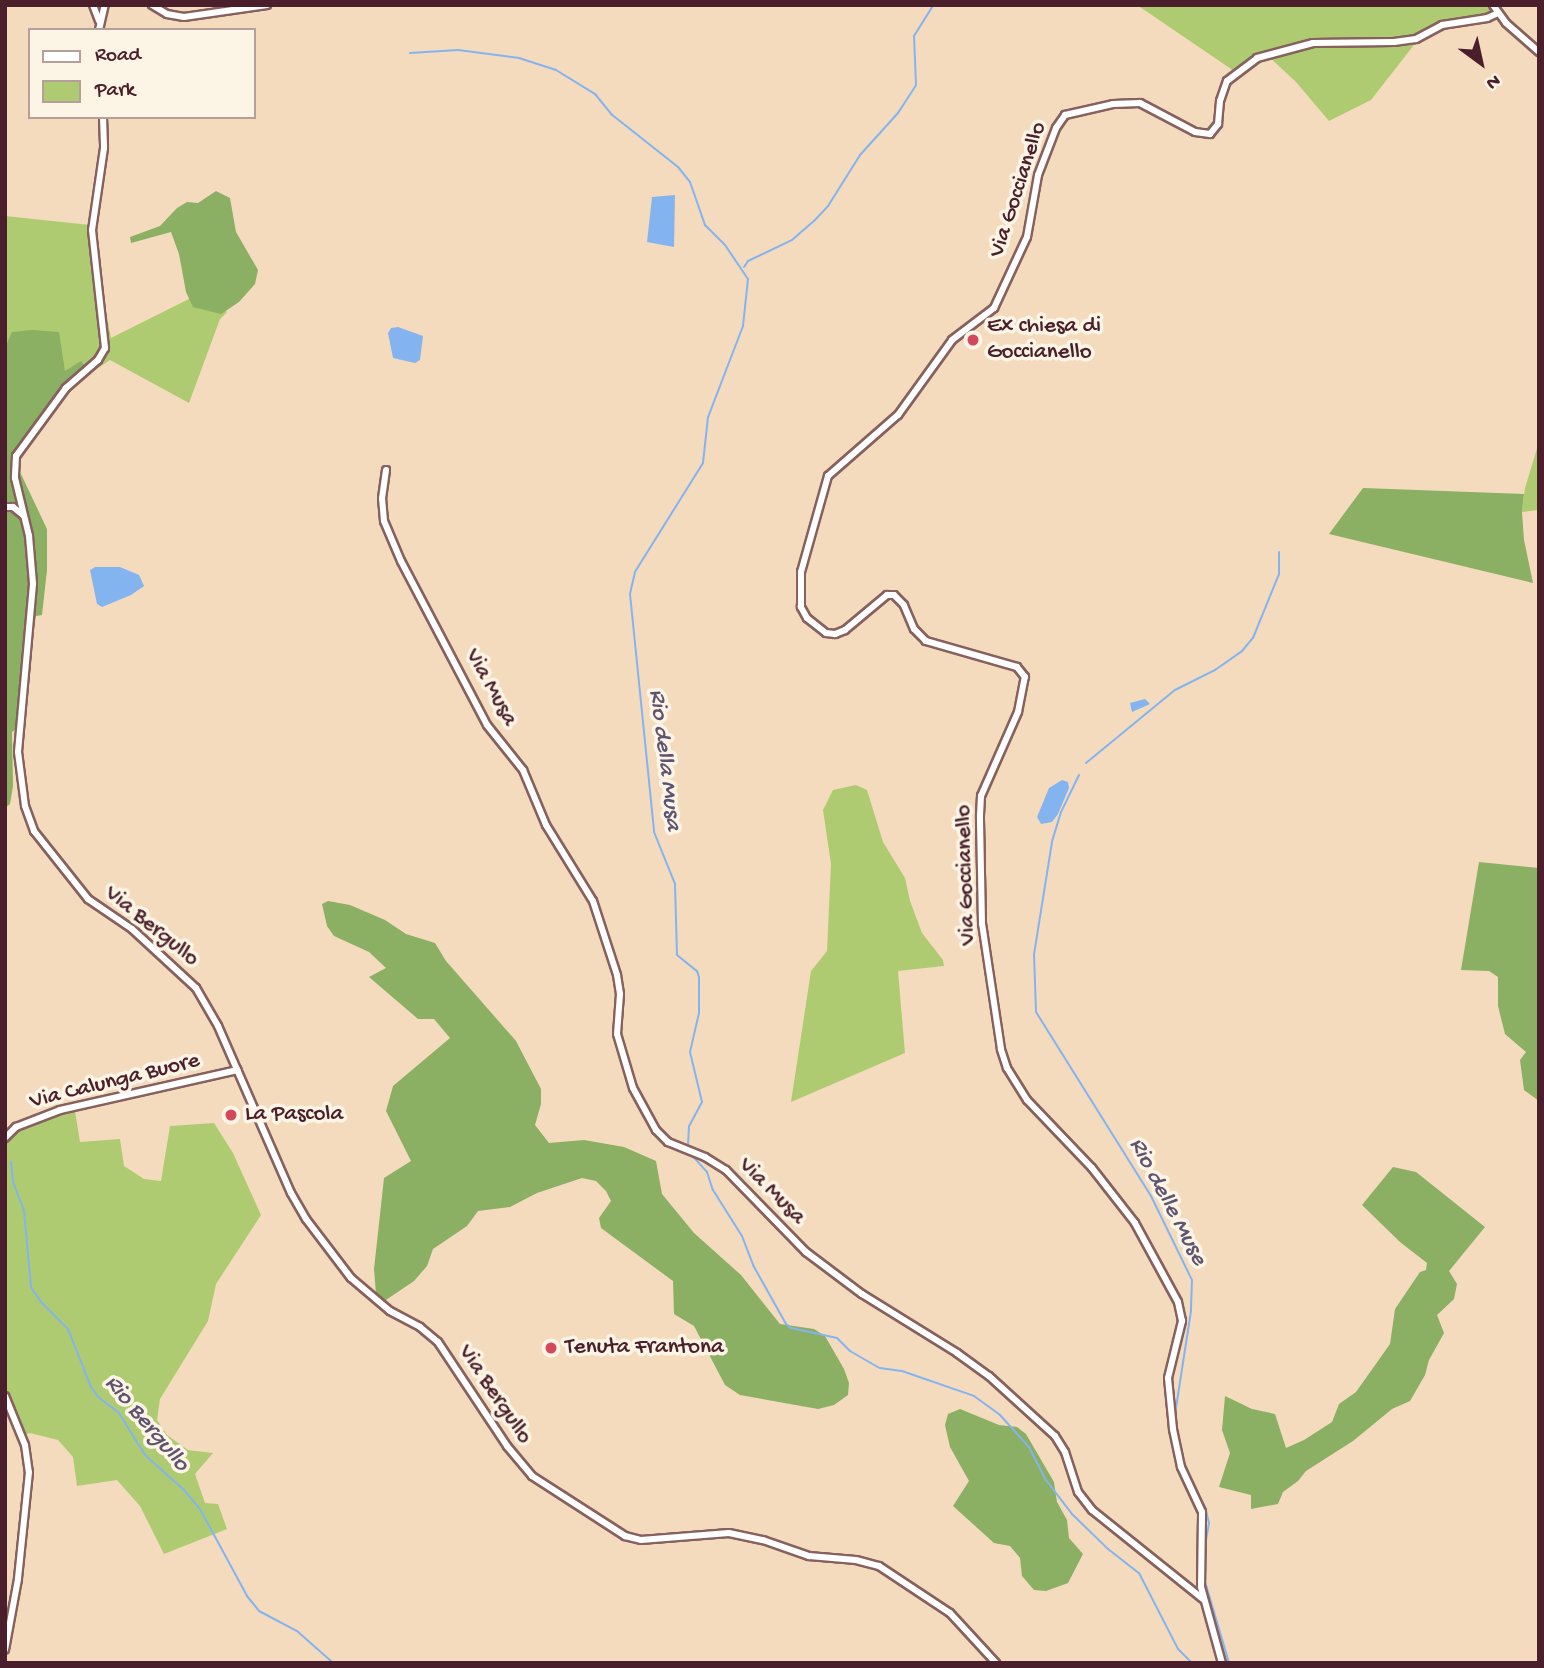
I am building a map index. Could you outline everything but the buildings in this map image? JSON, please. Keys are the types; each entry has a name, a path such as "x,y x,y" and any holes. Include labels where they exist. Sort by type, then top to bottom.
{"street":[{"path":"93,5 99,26"},
{"path":"99,26 106,5"},
{"path":"152,5 167,14 184,17 267,5"},
{"path":"1493,5 1539,52"},
{"name":"Via Goccianello","path":"1222,1663 1204,1601 1199,1570 1202,1512 1178,1458 1169,1391 1169,1368 1182,1321 1178,1302 1147,1242 1121,1204 1092,1168 1027,1100 1007,1068 998,1032 982,924 979,815 981,796 1018,712 1025,677 1017,667 926,641 914,629 904,606 894,595 887,595 845,630 835,634 816,629 802,607 801,572 804,551 828,476 898,415 952,340 994,308 1027,237 1038,175 1056,128 1065,115 1113,104 1140,103 1195,132 1210,134 1218,124 1220,102 1227,81 1257,58 1313,43 1394,42 1416,38 1442,26 1487,18 1498,13"},
{"name":"Via Bergullo","path":"103,119 104,148 92,223 105,348 97,360 66,388 16,456 15,478 24,516 33,584 18,752 30,822 44,845 88,899 132,929 196,988 218,1026 291,1194 306,1219 351,1278 390,1311 420,1327 438,1342 514,1457 542,1485 608,1527 641,1540 729,1533 763,1540 809,1556 856,1560 879,1566 950,1613 996,1663"},
{"name":"Via Musa","path":"386,470 382,498 384,521 401,561 487,725 523,770 546,825 593,901 617,975 620,994 618,1034 633,1088 656,1130 668,1142 726,1170 806,1252 862,1294 957,1353 989,1377 1055,1436 1065,1452 1078,1492 1087,1505 1124,1539 1204,1601"},
{"path":"5,507 13,507 24,516"},
{"name":"Via Calunga Buore","path":"5,1138 16,1127 60,1110 238,1070"},
{"path":"5,1396 25,1445 29,1472 6,1648"}],"green space":[{"path":"1137,5 1493,5 1497,12 1424,32 1371,100 1329,121 1296,82 1267,55 1237,73"},
{"path":"216,191 230,198 236,232 258,270 255,284 239,302 221,314 193,307 186,292 179,254 171,232 131,243 130,237 160,226 177,208 187,202 198,203"},
{"path":"5,216 90,225 111,338 201,293 227,312 220,319 189,403 110,360 72,386 63,367 5,351"},
{"path":"12,332 59,332 65,371 81,361 85,366 69,379 72,386 19,453 20,472 47,529 47,570 42,615 36,616 28,663 21,726 12,732 13,786 10,804 5,808 5,348"},
{"path":"1539,442 1539,510 1522,512 1525,488"},
{"path":"1363,488 1524,494 1524,540 1533,583 1329,534"},
{"path":"856,785 867,790 883,842 905,878 922,933 943,960 944,966 898,971 905,1053 791,1102 811,971 827,951 831,864 823,810 833,790"},
{"path":"1479,862 1539,868 1539,1101 1524,1090 1520,1060 1526,1052 1505,1034 1498,1006 1498,977 1489,971 1461,970"},
{"path":"328,901 350,905 385,920 406,934 435,943 446,961 516,1041 541,1089 541,1104 535,1125 549,1143 584,1140 624,1147 656,1161 662,1194 694,1233 741,1275 780,1324 814,1329 825,1336 844,1369 849,1383 848,1395 834,1405 818,1409 740,1395 725,1385 694,1326 674,1314 673,1281 601,1228 599,1218 611,1201 596,1181 582,1178 537,1193 510,1207 478,1211 467,1226 433,1249 427,1266 414,1281 377,1306 374,1269 384,1178 411,1161 386,1111 393,1086 450,1038 434,1019 418,1019 369,977 386,968 369,952 334,936 327,926 322,904"},
{"path":"74,1105 80,1142 120,1139 124,1166 144,1179 161,1181 170,1126 214,1123 233,1153 261,1215 216,1284 208,1321 160,1399 157,1420 167,1435 188,1450 213,1453 195,1474 205,1503 218,1504 227,1529 164,1554 140,1506 117,1480 77,1486 73,1457 58,1440 30,1433 23,1435 5,1393 5,1144 13,1133 38,1119"},
{"path":"1393,1167 1416,1172 1485,1227 1449,1271 1457,1284 1454,1299 1437,1315 1444,1333 1410,1401 1392,1409 1353,1441 1306,1471 1283,1492 1278,1504 1251,1509 1251,1495 1219,1487 1230,1453 1222,1430 1225,1396 1252,1409 1275,1414 1286,1448 1304,1440 1332,1422 1339,1404 1356,1392 1390,1344 1395,1309 1420,1272 1426,1270 1427,1263 1400,1242 1362,1205"},
{"path":"960,1409 999,1425 1017,1427 1026,1434 1054,1482 1057,1502 1067,1520 1069,1538 1083,1554 1068,1583 1046,1591 1034,1590 1022,1576 1020,1558 1010,1546 994,1543 953,1506 969,1481 950,1447 945,1425 948,1414"}],"water":[{"path":"675,195 674,247 647,242 652,197"},
{"path":"398,327 423,336 420,360 415,363 393,358 388,333 391,328"},
{"path":"95,567 120,567 139,575 144,586 131,595 102,607 97,604 90,570"},
{"path":"1145,699 1150,704 1132,712 1130,703"},
{"path":"1062,780 1068,782 1069,788 1058,814 1052,822 1041,824 1037,817 1049,788"}],"waterway":[{"path":"744,267 748,261 792,240 815,220 828,206 860,155 898,113 916,85 914,36 933,5"},
{"name":"Rio della Musa","path":"410,53 458,50 519,58 556,70 595,94 611,114 678,167 690,182 705,225 725,245 748,279 743,326 708,417 703,463 635,572 630,594 654,832 675,884 677,955 697,971 699,977 699,1013 690,1052 702,1102 689,1126 688,1147"},
{"name":"Rio delle Muse","path":"1086,763 1175,690 1215,670 1242,651 1253,638 1279,574 1279,552"},
{"name":"Rio delle Muse","path":"1079,775 1061,812 1052,842 1034,954 1036,1012 1151,1196 1192,1280 1191,1311 1175,1414 1178,1436"},
{"name":"Rio della Musa","path":"689,1152 707,1172 713,1190 742,1236 753,1265 786,1324 791,1328 837,1338 850,1351 880,1368 902,1371 974,1396 1000,1415 1029,1447 1046,1480 1072,1514 1108,1549 1139,1573 1178,1649 1192,1663"},
{"name":"Rio Bergullo","path":"11,1162 13,1182 24,1211 31,1287 41,1302 68,1329 91,1387 98,1397 119,1413 145,1455 184,1490 200,1509 247,1596 259,1611 297,1631 333,1663"},
{"name":"Rio delle Muse","path":"1187,1472 1205,1507 1209,1523 1205,1545"},
{"name":"Rio delle Muse","path":"1204,1578 1229,1663"}],"place":[{"name":"Ex chiesa di Goccianello","path":"973,340"},
{"name":"La Pascola","path":"231,1115"},
{"name":"Tenuta Frantona","path":"551,1348"}]}
